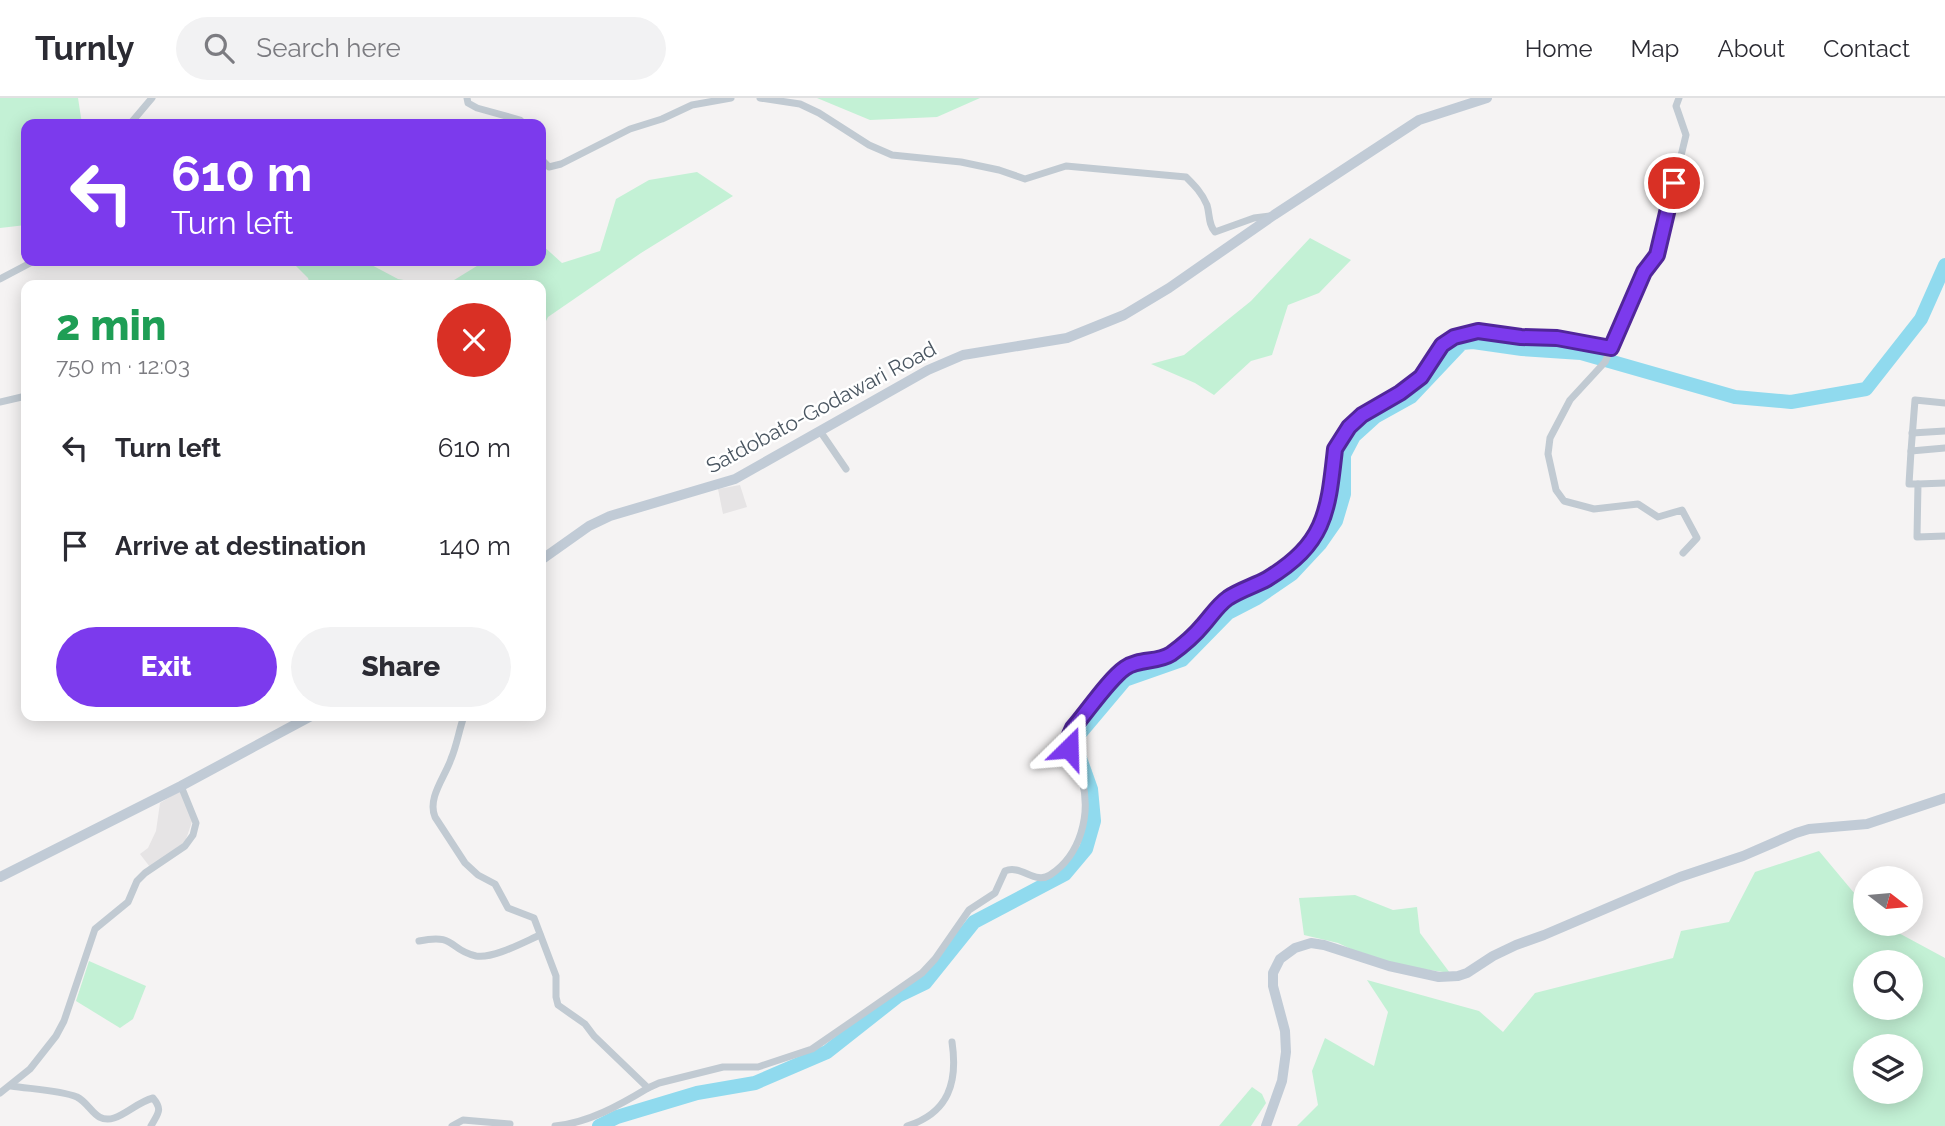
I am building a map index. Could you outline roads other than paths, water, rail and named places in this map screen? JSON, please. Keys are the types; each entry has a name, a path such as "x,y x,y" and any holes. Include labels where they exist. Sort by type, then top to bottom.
{"street":[{"path":"134,119 152,98"},
{"path":"467,98 468,103 477,108 516,119"},
{"path":"546,164 549,167 561,164 630,129 662,119 694,101 731,98"},
{"path":"760,98 800,104 869,145 892,155 961,162 1025,179 1066,166 1186,177 1201,192 1208,208 1210,226 1215,232 1254,218 1274,215"},
{"name":"Satdobato-Godawari Road","path":"546,556 589,526 610,516 735,479 928,370 963,355 1067,338 1124,315 1169,288 1419,120 1487,98"},
{"path":"1679,98 1676,106 1686,135 1657,255 1644,272 1605,362 1570,400 1550,438 1548,454 1556,490 1564,501 1594,509 1638,504 1658,517 1682,510 1697,538 1683,553"},
{"path":"0,279 25,266"},
{"path":"555,1126 575,1124 623,1103 659,1083 723,1067 758,1068 812,1049 922,973 969,910 995,893 1005,871 1017,869 1037,877 1045,877 1066,861 1081,835 1084,815 1082,783 1068,744 1073,728 1124,668 1169,655 1202,627 1229,598 1291,563 1314,537 1326,515 1335,449 1339,440 1362,415 1421,377 1442,345 1454,337 1478,331 1521,337 1557,338 1611,348"},
{"path":"0,402 21,397"},
{"path":"1945,403 1915,400 1909,484 1945,483"},
{"path":"820,431 846,469"},
{"path":"1912,433 1945,431"},
{"path":"1911,451 1945,448"},
{"path":"1918,484 1917,537 1945,536"},
{"path":"0,877 181,786 301,721"},
{"path":"462,721 451,759 436,791 432,811 465,863 478,875 495,884 508,908 534,918 556,976 558,1005 585,1024 648,1088"},
{"path":"0,1093 46,1052 64,1021 95,929 128,902 136,881 185,846 193,835 196,823 181,786"},
{"path":"1266,1126 1282,1081 1286,1052 1273,986 1273,973 1280,960 1295,948 1311,943 1324,945 1389,966 1440,977 1458,976 1516,945 1680,877 1743,856 1796,833 1867,824 1945,798"},
{"path":"419,942 440,937 472,955 484,956 540,935"},
{"path":"908,1126 923,1121 941,1105 953,1085 955,1060 952,1042"},
{"path":"11,1086 77,1097 94,1115 106,1119 153,1098 160,1106 160,1112 151,1126"},
{"path":"452,1126 463,1120 510,1124"}],"waterway":[{"path":"599,1126 617,1117 697,1093 755,1083 827,1052 898,996 925,983 974,922 1065,874 1086,849 1094,821 1091,789 1076,747 1077,737 1125,680 1182,660 1228,613 1257,598 1292,574 1320,544 1336,521 1344,494 1344,455 1354,436 1375,417 1411,397 1462,343 1581,353 1735,397 1791,402 1866,389 1921,319 1945,265"}]}
